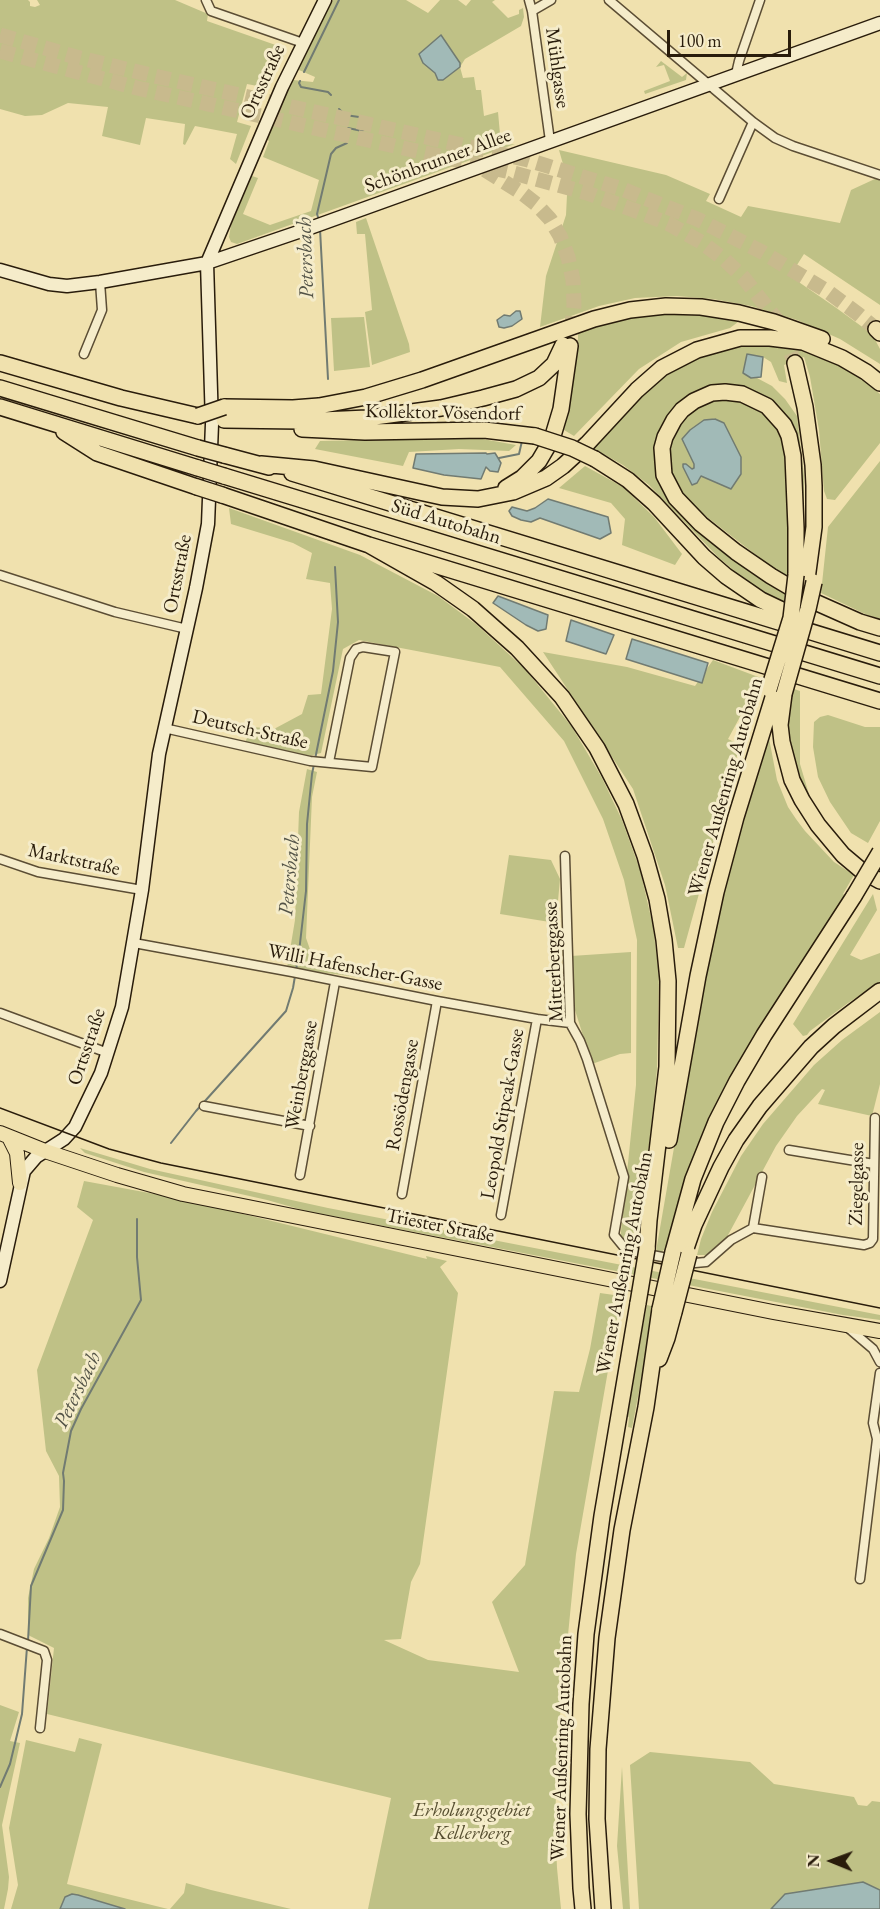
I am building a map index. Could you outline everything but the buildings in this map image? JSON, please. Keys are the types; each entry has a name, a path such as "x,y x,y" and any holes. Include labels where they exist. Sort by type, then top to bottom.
{"highway":[{"path":"224,413 319,406 355,399 422,380 594,319 630,310 666,306 701,307 739,313 805,332 846,352 853,365"},
{"path":"261,464 314,469 442,497 462,499 496,496 530,486 563,466 587,444 637,390 662,368 712,344 740,338 786,339 823,349 880,383"},
{"path":"224,413 300,421 367,418 441,408 516,389 538,378 554,364 567,345 561,409 552,439 546,451 531,469 496,496"},
{"name":"Kollektor Vösendorf","path":"0,363 121,398 198,416 224,413 295,429 332,431 484,430 535,436 564,445 595,459 628,480 654,503 704,557 726,576 776,608 848,636 859,647"},
{"path":"795,363 805,407 813,465 814,527 806,579 791,618 776,691 782,742 792,780 818,825 843,855 862,872 880,881"},
{"name":"Süd Autobahn","path":"0,388 198,448 261,464 880,653"},
{"path":"806,579 796,528 793,456 789,436 780,420 761,402 737,393 712,393 694,401 674,420 663,443 664,474 676,498 709,531 771,576 815,602 860,622 880,628"},
{"name":"Süd Autobahn","path":"0,407 880,676"},
{"path":"46,421 97,453 369,545 880,701"},
{"path":"369,545 436,584 473,609 517,648 562,697 597,748 626,804 645,856 657,899 668,981 667,1067 649,1220 648,1249"},
{"name":"Wiener Außenring Autobahn","path":"583,1909 580,1888 578,1814 580,1727 586,1635 603,1506 698,976 736,817 792,638 806,579"},
{"path":"836,846 880,873"},
{"path":"646,1407 682,1253 693,1179 716,1122 764,1035 880,852"},
{"path":"682,1253 721,1167 736,1140 760,1106 810,1047 880,991"},
{"path":"682,1253 699,1225 719,1179 745,1135 772,1099 815,1052 839,1031 880,1002"},
{"name":"Wiener Außenring Autobahn","path":"603,1909 597,1819 598,1749 607,1638 622,1530 668,1310"}],"main road":[{"name":"Ortsstraße","path":"0,1281 3,1254 27,1166 64,1139 75,1127 94,1089 108,1053 123,1001 142,890 159,754 203,553 210,504 212,424 207,263 261,135 325,0"},
{"name":"Schönbrunner Allee","path":"0,270 49,284 67,286 207,263 880,23"},
{"name":"Triester Straße","path":"4,1135 126,1178 183,1194 880,1331"},
{"path":"4,1135 17,1153 21,1183"}],"street":[{"path":"206,0 211,11 303,43"},
{"name":"Mühlgasse","path":"529,0 550,141"},
{"path":"532,11 551,0"},
{"path":"609,0 775,138 880,175"},
{"path":"736,74 760,0"},
{"path":"719,199 753,122"},
{"path":"84,354 102,310 100,282"},
{"path":"0,575 115,612 187,628"},
{"name":"Deutsch-Straße","path":"164,728 313,761 372,767 395,652 363,647 356,650 350,658 329,762"},
{"name":"Mitterberggasse","path":"565,856 570,1023 587,1059 624,1177 614,1235 630,1251 702,1264 731,1240 753,1228"},
{"name":"Marktstraße","path":"0,859 38,872 142,890"},
{"name":"Willi Hafenscher-Gasse","path":"134,943 296,972 335,982 437,1001 570,1023"},
{"name":"Weinberggasse","path":"300,1174 335,982"},
{"name":"Rossödengasse","path":"402,1194 437,1001"},
{"path":"0,1013 108,1053"},
{"name":"Leopold Stipcak-Gasse","path":"501,1215 537,1019"},
{"path":"204,1106 310,1126"},
{"name":"Ziegelgasse","path":"753,1228 864,1245 870,1243 873,1239 875,1118"},
{"path":"789,1150 874,1164"},
{"path":"753,1228 762,1178"},
{"path":"846,1325 873,1349 880,1362"},
{"path":"860,1579 879,1436 873,1423 880,1373"},
{"path":"0,1634 44,1651 46,1660 40,1728"}],"green space":[{"path":"0,0 28,0 30,6 35,7 40,5 37,0 175,0 208,14 207,21 287,49 268,88 247,84 237,122 251,126 236,164 230,159 237,134 195,126 185,145 183,144 185,124 146,118 140,145 102,136 108,107 68,103 42,115 25,116 0,109"},
{"path":"333,0 406,0 428,13 440,0 458,0 466,6 471,0 495,0 492,2 508,18 519,14 519,10 523,8 524,17 521,26 465,59 460,67 463,78 474,77 476,90 481,90 484,116 498,112 501,145 515,144 237,244 231,242 229,237 231,225 252,176 258,178 243,214 270,225 311,211 319,180 263,157 269,141 264,136 289,82 293,80 313,82 315,77 296,67"},
{"path":"661,61 682,77 687,73 686,80 645,94 644,91 670,81 664,65 656,67"},
{"path":"559,150 666,175 710,194 706,201 741,217 748,206 840,223 851,190 877,178 880,179 880,305 804,254 790,276 872,334 880,349 880,364 840,339 797,320 751,306 713,299 677,296 635,298 599,306 540,327 546,276 566,215 565,171"},
{"path":"366,218 410,352 372,365 365,312 372,310 365,234 357,234 356,222"},
{"path":"650,314 709,316 738,322 730,328 681,342 639,369 574,436 564,430 578,333 614,319"},
{"path":"364,317 370,367 334,371 331,318"},
{"path":"775,344 811,352 836,362 880,394 880,443 835,500 827,499 824,491 819,430 810,377 804,357 784,365 787,383 779,381 771,362 763,357 747,354 751,378 757,378 772,386 797,416 804,476 804,522 802,522 779,410 707,390 657,445 656,466 659,482 786,592 785,603 756,588 738,574 718,557 649,485 623,465 591,447 656,381 679,366 725,347"},
{"path":"723,399 738,400 765,412 776,425 784,442 790,499 787,579 694,507 676,486 670,469 669,454 673,437 683,420 696,408"},
{"path":"477,438 516,445 509,451 459,449 409,452 403,466 315,449 320,441"},
{"path":"880,461 880,619 821,593 828,527"},
{"path":"585,466 623,487 654,517 682,554 675,565 622,545 625,519 611,503 559,488"},
{"path":"229,508 360,555 438,596 477,625 525,669 572,727 602,778 622,820 640,870 653,926 659,975 657,1069 650,1139 630,1253 619,1251 636,1085 637,940 624,880 603,819 564,741 500,667 359,640 343,649 321,753 309,756 245,742 253,727 274,729 302,714 308,695 321,694 332,609 330,583 306,579 312,553 293,543 231,524"},
{"path":"543,652 627,667 695,686 713,660 761,678 728,739 740,745 684,948 678,948 665,885 633,789"},
{"path":"791,688 800,691 800,764 811,801 801,786 790,751 788,700"},
{"path":"828,715 865,727 880,727 880,821 868,843 851,833 830,802 818,777 813,747 814,722"},
{"path":"768,733 777,780 788,807 805,831 834,862 854,875 842,900 773,1006 725,1086 702,1134 689,1170 667,1251 663,1250 662,1254 656,1251 702,987 731,857"},
{"path":"307,769 317,772 312,797 306,938 313,958 396,974 389,981 287,968 295,920 299,812"},
{"path":"509,855 551,860 560,879 556,923 500,914"},
{"path":"873,894 877,910 850,955 861,960 880,953 880,982 803,1036 793,1024"},
{"path":"631,952 631,1053 620,1054 592,1064 574,1007 571,956"},
{"path":"880,1012 880,1084 872,1116 818,1104 825,1090 822,1089 797,1116 776,1146 727,1237 706,1255 697,1255 712,1212 741,1156 763,1124 814,1065 842,1040"},
{"path":"80,1148 150,1169 328,1208 880,1315 880,1320 843,1315 306,1211 144,1172 85,1153"},
{"name":"Erholungsgebiet Kellerberg","path":"84,1181 182,1199 427,1259 426,1256 447,1261 440,1267 458,1293 420,1564 411,1582 401,1639 384,1640 428,1660 519,1672 492,1602 525,1565 554,1391 579,1392 590,1349 600,1293 621,1296 576,1554 558,1736 555,1823 561,1909 368,1909 391,1798 47,1714 54,1648 28,1635 28,1598 34,1569 49,1538 60,1507 59,1476 46,1451 37,1370 93,1220 77,1207"},
{"path":"647,1305 655,1307 632,1428 628,1427 629,1417 626,1416"},
{"path":"0,1705 19,1712 10,1741 20,1743 2,1825 9,1877 4,1909 0,1909"},
{"path":"79,1738 102,1744 67,1884 168,1909 11,1909 18,1885 9,1828 26,1740 75,1752"},
{"path":"650,1752 750,1762 774,1784 854,1797 858,1805 867,1806 872,1801 880,1802 880,1890 863,1882 786,1894 771,1909 639,1909 630,1765"},
{"path":"622,1767 630,1909 623,1909 617,1846"},
{"path":"186,1883 291,1909 170,1909 184,1893"}],"water":[{"path":"441,35 460,63 460,67 443,80 438,80 435,73 423,63 419,54"},
{"path":"520,311 522,319 512,326 499,327 497,320 504,315 510,316"},
{"path":"747,354 763,357 761,377 751,378 743,373"},
{"path":"715,419 724,423 741,457 741,474 731,489 701,476 697,483 692,485 683,467 683,464 686,464 692,469 694,464 682,439 704,420"},
{"path":"495,453 501,463 498,472 490,471 486,467 481,479 444,475 413,468 416,454"},
{"path":"548,499 608,517 611,533 600,539 540,518 531,522 521,520 512,516 509,511 512,507 527,511"},
{"path":"498,596 548,615 546,629 538,631 493,603"},
{"path":"571,620 614,635 606,654 566,641"},
{"path":"632,639 708,663 702,683 626,659"},
{"path":"863,1882 880,1890 880,1909 771,1909 785,1894"},
{"path":"72,1894 125,1909 60,1909 65,1897"}],"waterway":[{"name":"Petersbach","path":"304,72 339,0"},
{"name":"Petersbach","path":"300,81 301,87 328,92 331,95"},
{"name":"Petersbach","path":"319,220 317,214 331,154 336,148 347,143 348,128 362,131 366,125 359,117 345,115 339,109"},
{"name":"Petersbach","path":"320,229 328,379"},
{"path":"499,458 519,454 522,441"},
{"name":"Petersbach","path":"171,1143 196,1111 286,1011 293,988 306,891 307,824 312,774 333,671 338,622 335,567"},
{"name":"Petersbach","path":"28,1641 31,1586 63,1510 63,1473 71,1431 141,1300 137,1257 137,1219"},
{"name":"Petersbach","path":"0,1787 10,1764 22,1714 27,1647"}],"tunnel":[{"path":"0,35 76,57 159,77 528,160 622,189 697,219 762,252 827,291 876,329"},
{"path":"0,51 137,88 510,172 587,193 639,212 669,224 701,242 743,277 777,320 795,363"},
{"path":"485,170 536,204 550,219 560,236 573,280 574,305 570,346"}],"tram line":[{"path":"0,1108 109,1149 161,1163 880,1308"}]}
